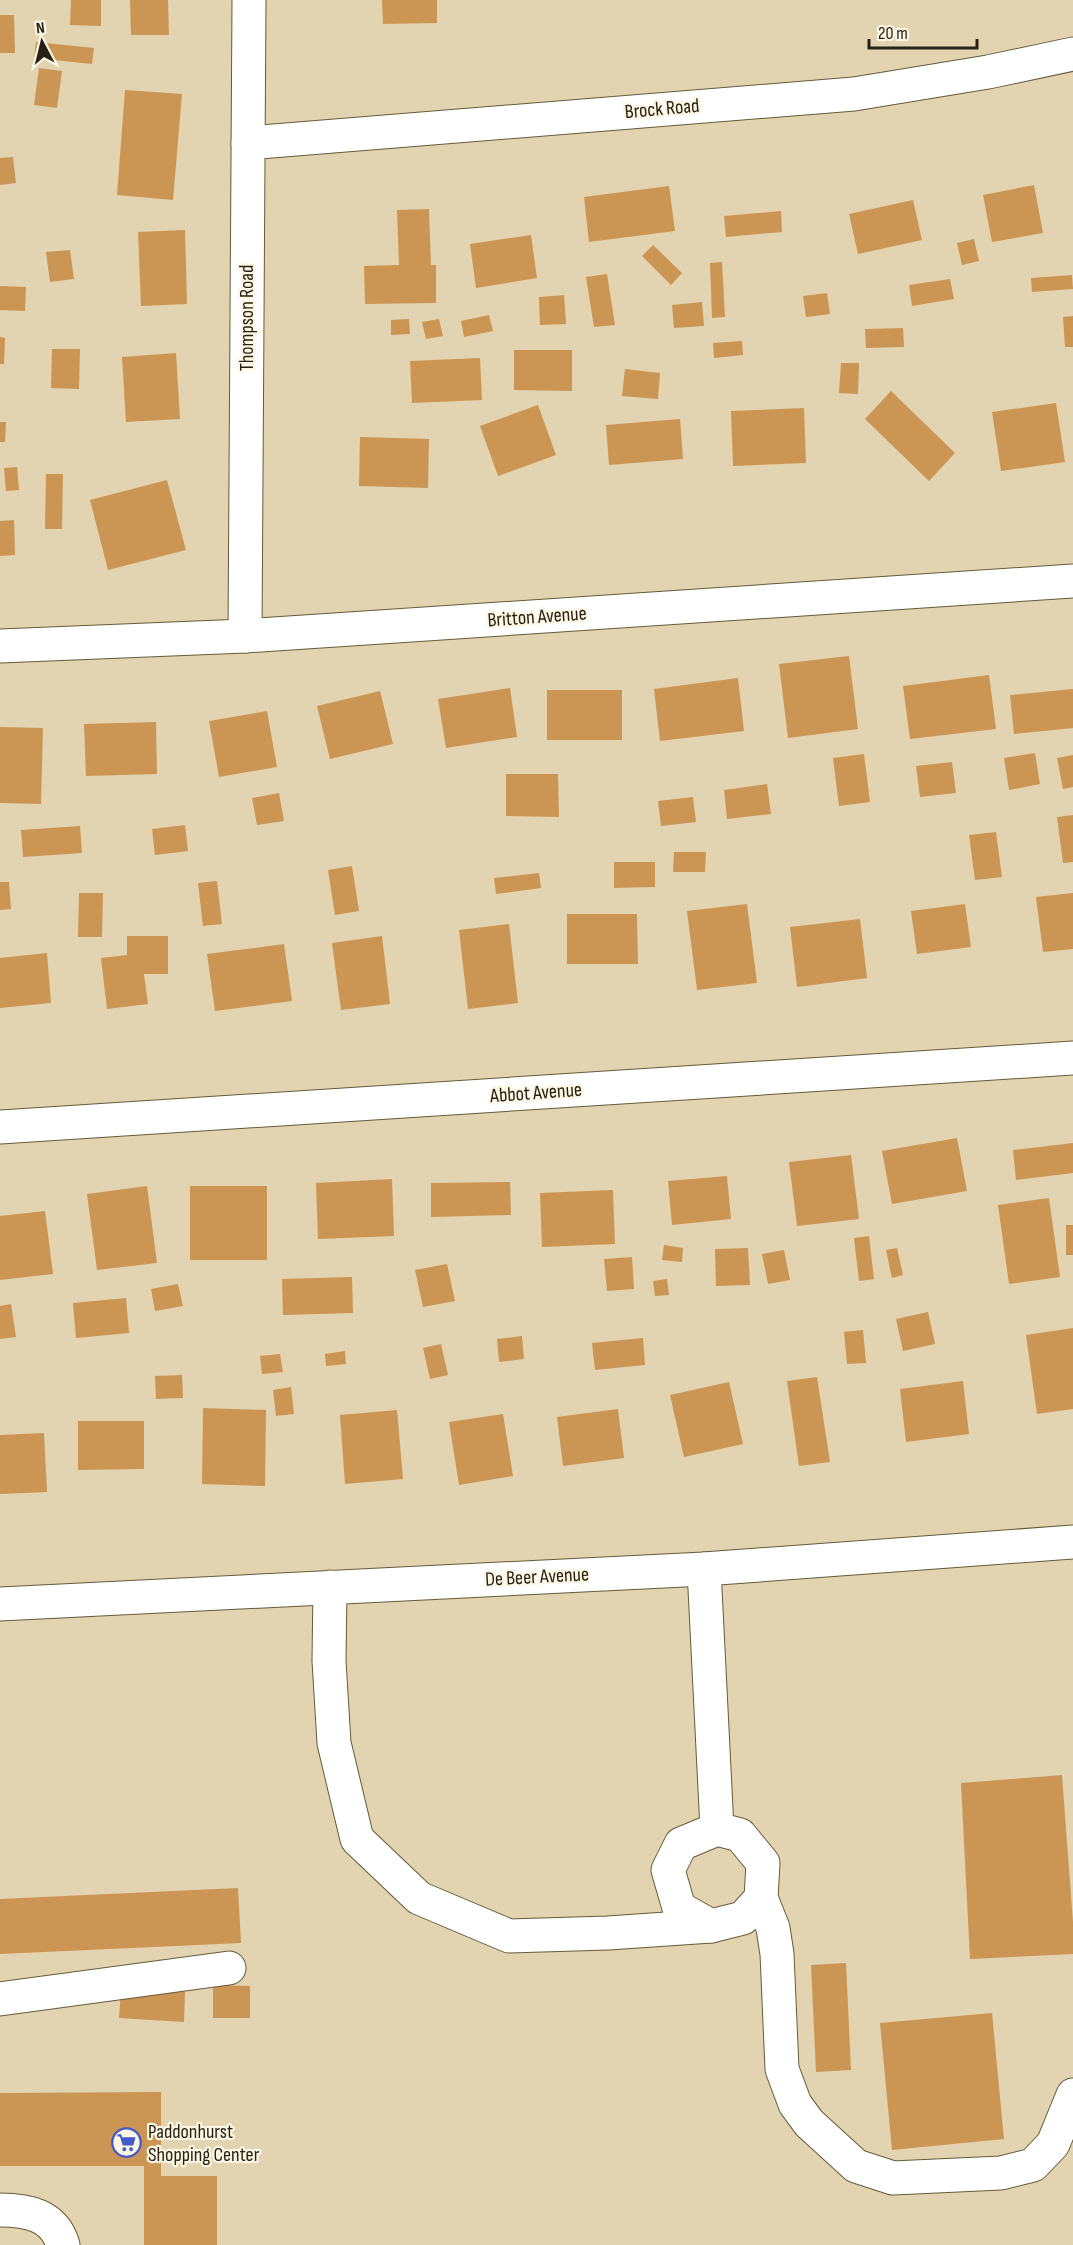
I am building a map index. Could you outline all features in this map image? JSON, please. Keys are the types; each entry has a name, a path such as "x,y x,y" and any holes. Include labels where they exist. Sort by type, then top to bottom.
{"street":[{"name":"Thompson Road","path":"245,636 249,0"},
{"name":"Brock Road","path":"248,143 854,94 988,72 1073,54"},
{"name":"Britton Avenue","path":"0,646 245,636 1073,581"},
{"name":"Abbot Avenue","path":"0,1127 1073,1058"},
{"name":"De Beer Avenue","path":"0,1604 704,1569 1073,1542"},
{"path":"704,1569 717,1829"},
{"path":"330,1587 329,1661 334,1743 357,1839 419,1898 509,1936 608,1933 711,1926 743,1918 761,1898"},
{"path":"711,1926 679,1908 668,1870 681,1844 717,1829 740,1835 763,1863 761,1898 773,1928 777,1954 782,2069 795,2104 809,2123 856,2166 892,2178 1001,2173 1033,2166 1053,2144 1073,2095"},
{"path":"0,2000 229,1968"},
{"path":"0,2210 16,2210 41,2217 53,2225 63,2245"}],"building":[{"path":"71,0 101,0 101,26 70,25"},
{"path":"130,0 168,0 169,35 131,35"},
{"path":"382,0 437,0 437,23 383,24"},
{"path":"0,15 14,15 15,53 0,53"},
{"path":"36,42 94,48 92,64 34,58"},
{"path":"39,68 62,71 57,108 34,105"},
{"path":"125,90 182,94 173,200 117,195"},
{"path":"13,157 16,183 0,185 0,158"},
{"path":"1034,185 1043,233 992,242 983,195"},
{"path":"669,186 675,231 589,242 584,197"},
{"path":"913,200 922,240 858,254 849,214"},
{"path":"429,209 431,265 436,265 436,303 365,304 364,266 399,265 397,210"},
{"path":"781,211 782,232 726,237 724,216"},
{"path":"185,230 187,304 141,306 138,232"},
{"path":"531,235 537,278 476,288 470,244"},
{"path":"974,239 979,261 962,265 957,243"},
{"path":"653,245 682,273 671,285 642,256"},
{"path":"70,250 74,279 50,282 46,252"},
{"path":"722,262 725,317 712,318 710,263"},
{"path":"607,274 615,325 594,327 586,277"},
{"path":"1072,275 1073,289 1032,292 1031,278"},
{"path":"950,279 954,299 912,306 909,285"},
{"path":"0,286 26,287 25,311 0,310"},
{"path":"827,293 830,314 806,317 803,296"},
{"path":"564,295 566,324 540,325 539,297"},
{"path":"702,302 704,326 674,328 672,305"},
{"path":"489,315 493,331 464,337 461,321"},
{"path":"1073,316 1073,347 1065,347 1063,317"},
{"path":"409,319 410,334 391,335 391,320"},
{"path":"439,319 443,336 426,339 422,322"},
{"path":"903,328 904,347 866,348 865,329"},
{"path":"0,337 5,338 4,364 0,364"},
{"path":"742,341 743,355 714,358 713,343"},
{"path":"52,349 80,349 79,389 51,388"},
{"path":"514,350 572,350 572,391 514,390"},
{"path":"176,353 180,419 126,422 122,357"},
{"path":"480,358 482,400 412,403 410,361"},
{"path":"841,363 859,363 858,394 839,393"},
{"path":"625,369 660,373 658,399 622,396"},
{"path":"891,391 955,453 929,481 865,419"},
{"path":"1056,403 1065,462 1001,471 992,412"},
{"path":"538,405 556,455 498,476 480,426"},
{"path":"804,408 806,463 733,466 731,411"},
{"path":"680,419 683,459 609,465 606,425"},
{"path":"0,422 6,422 5,442 0,442"},
{"path":"360,437 429,439 428,488 359,486"},
{"path":"17,467 19,490 6,491 4,468"},
{"path":"46,474 63,474 62,529 45,529"},
{"path":"167,480 186,550 108,570 90,500"},
{"path":"14,520 15,555 0,556 0,521"},
{"path":"849,656 858,729 788,738 779,664"},
{"path":"989,675 996,729 910,739 903,686"},
{"path":"738,678 744,731 660,741 654,689"},
{"path":"510,688 517,737 446,748 438,699"},
{"path":"1073,689 1073,728 1014,734 1010,695"},
{"path":"547,690 622,690 622,740 547,740"},
{"path":"380,691 393,744 330,759 317,706"},
{"path":"267,711 277,767 219,777 209,721"},
{"path":"156,722 157,774 86,776 84,724"},
{"path":"0,727 43,728 41,804 0,803"},
{"path":"1035,753 1040,784 1009,790 1004,758"},
{"path":"864,754 870,802 839,806 833,758"},
{"path":"1073,755 1073,787 1063,789 1057,758"},
{"path":"952,762 956,793 920,797 916,766"},
{"path":"506,774 558,774 559,817 506,816"},
{"path":"767,784 771,814 727,819 724,790"},
{"path":"279,793 284,821 257,825 252,798"},
{"path":"693,797 696,822 661,826 658,801"},
{"path":"1073,815 1073,862 1063,863 1057,817"},
{"path":"185,825 188,851 155,855 152,829"},
{"path":"80,826 82,853 23,857 21,830"},
{"path":"996,832 1002,877 975,880 969,835"},
{"path":"674,852 706,852 705,872 673,872"},
{"path":"614,862 655,862 655,887 614,888"},
{"path":"352,866 359,911 335,915 328,870"},
{"path":"539,873 541,888 496,894 494,878"},
{"path":"217,881 222,924 203,926 198,883"},
{"path":"0,882 9,882 11,909 0,910"},
{"path":"79,893 103,893 102,937 78,937"},
{"path":"1073,893 1073,949 1043,952 1036,897"},
{"path":"747,904 757,983 697,990 687,911"},
{"path":"965,904 971,947 917,954 911,911"},
{"path":"567,914 637,914 638,964 567,964"},
{"path":"860,919 867,978 797,987 790,927"},
{"path":"509,924 518,1003 468,1009 459,930"},
{"path":"127,936 168,936 168,974 144,974 148,1004 107,1009 101,958 127,955"},
{"path":"382,936 390,1004 341,1010 332,943"},
{"path":"284,944 292,1001 215,1011 207,954"},
{"path":"47,953 51,1003 0,1008 0,958"},
{"path":"957,1138 967,1191 892,1204 882,1151"},
{"path":"1073,1143 1073,1173 1016,1180 1013,1150"},
{"path":"851,1155 859,1219 797,1226 789,1162"},
{"path":"727,1176 731,1219 672,1225 668,1181"},
{"path":"392,1179 394,1236 318,1239 316,1183"},
{"path":"510,1182 511,1215 431,1217 431,1183"},
{"path":"147,1186 157,1263 97,1270 87,1194"},
{"path":"190,1186 267,1186 267,1260 190,1260"},
{"path":"613,1190 615,1244 542,1247 540,1193"},
{"path":"1049,1198 1060,1277 1009,1284 998,1205"},
{"path":"45,1211 53,1274 0,1280 0,1216"},
{"path":"1066,1225 1073,1225 1073,1255 1066,1255"},
{"path":"869,1236 874,1279 859,1281 854,1238"},
{"path":"664,1245 683,1248 682,1262 662,1260"},
{"path":"748,1248 750,1285 716,1286 715,1249"},
{"path":"897,1248 903,1275 892,1278 886,1250"},
{"path":"784,1250 790,1280 768,1284 762,1254"},
{"path":"632,1257 634,1289 607,1291 604,1259"},
{"path":"447,1264 455,1301 423,1307 415,1270"},
{"path":"352,1277 353,1313 283,1315 282,1279"},
{"path":"667,1279 669,1295 655,1296 653,1281"},
{"path":"178,1284 183,1306 155,1311 151,1289"},
{"path":"126,1298 129,1333 76,1338 73,1303"},
{"path":"11,1304 16,1337 0,1339 0,1306"},
{"path":"928,1312 935,1344 903,1351 896,1319"},
{"path":"1073,1328 1073,1409 1037,1414 1026,1335"},
{"path":"863,1330 866,1363 847,1364 844,1332"},
{"path":"522,1336 524,1359 499,1362 497,1339"},
{"path":"643,1338 645,1365 595,1370 592,1343"},
{"path":"441,1344 448,1375 430,1379 423,1348"},
{"path":"345,1351 346,1364 326,1366 325,1354"},
{"path":"280,1354 283,1372 262,1374 260,1356"},
{"path":"182,1375 183,1398 156,1399 155,1376"},
{"path":"817,1377 830,1462 799,1466 787,1381"},
{"path":"963,1381 969,1434 906,1442 900,1389"},
{"path":"729,1382 743,1444 684,1457 670,1395"},
{"path":"291,1387 294,1414 276,1416 273,1390"},
{"path":"203,1408 266,1410 265,1486 202,1484"},
{"path":"618,1409 624,1458 563,1466 557,1417"},
{"path":"397,1410 403,1479 345,1484 340,1415"},
{"path":"503,1414 513,1476 459,1485 449,1422"},
{"path":"78,1421 144,1421 144,1469 78,1470"},
{"path":"44,1433 47,1492 0,1494 0,1435"},
{"path":"1062,1775 1073,1922 1073,1954 970,1959 961,1783"},
{"path":"238,1888 241,1943 0,1954 0,1899"},
{"path":"846,1963 851,2070 816,2072 811,1965"},
{"path":"213,1985 250,1986 250,2018 213,2018"},
{"path":"121,1990 185,1992 184,2022 119,2018"},
{"path":"992,2013 1004,2139 892,2150 880,2023"},
{"path":"161,2092 161,2176 217,2176 217,2245 144,2245 144,2166 0,2166 0,2093"}],"place":[{"name":"Paddonhurst Shopping Center","path":"127,2143"}]}
